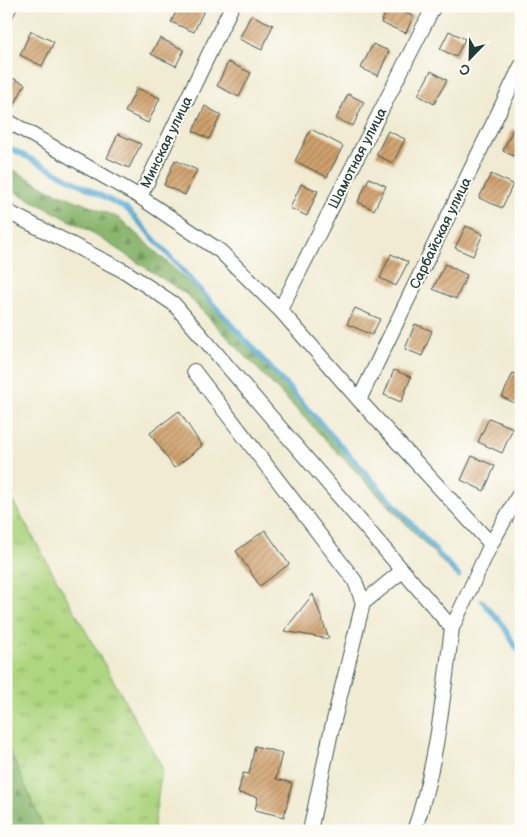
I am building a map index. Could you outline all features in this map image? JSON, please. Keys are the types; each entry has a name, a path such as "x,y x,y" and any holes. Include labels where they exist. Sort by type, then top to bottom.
{"street":[{"path":"6,14 10,6"},
{"name":"Минская улица","path":"232,6 140,197 220,251 280,310 358,400 492,544"},
{"name":"Шамотная улица","path":"280,310 434,6"},
{"name":"Сарбайская улица","path":"358,400 521,66"},
{"path":"6,120 140,197"},
{"path":"6,211 126,272 174,304 452,628"},
{"path":"194,372 355,581 363,603 331,732 310,831"},
{"path":"414,831 435,753 452,628 492,544 521,491"},
{"path":"363,603 402,571"}],"green space":[{"path":"6,166 50,190 119,218 231,321 454,574 186,294 88,230 6,187"},
{"path":"11,498 162,767 153,831 6,831 6,501"},
{"path":"6,742 45,831 6,831"}],"building":[{"path":"179,6 201,6 205,8 194,32 171,22"},
{"path":"388,6 413,16 406,33 381,23"},
{"path":"251,15 273,25 262,50 239,39"},
{"path":"31,31 54,42 42,66 20,55"},
{"path":"449,31 465,39 456,57 440,49"},
{"path":"160,38 184,50 176,66 151,54"},
{"path":"373,44 389,51 378,76 361,68"},
{"path":"228,62 251,73 239,97 217,86"},
{"path":"431,71 447,80 434,104 418,95"},
{"path":"8,76 25,84 13,108 6,105 6,80"},
{"path":"137,88 160,98 148,123 125,112"},
{"path":"348,94 364,102 353,126 336,119"},
{"path":"205,106 221,115 209,139 193,131"},
{"path":"311,129 343,146 327,177 295,161"},
{"path":"513,129 521,133 520,159 503,151"},
{"path":"388,131 405,139 393,163 376,155"},
{"path":"118,134 141,144 129,168 107,158"},
{"path":"175,160 197,170 185,195 164,185"},
{"path":"491,174 513,184 502,208 479,198"},
{"path":"369,178 386,186 374,210 358,202"},
{"path":"301,184 318,191 307,216 290,208"},
{"path":"466,226 483,234 473,256 455,248"},
{"path":"391,254 408,262 396,286 380,278"},
{"path":"445,264 467,275 456,299 433,289"},
{"path":"355,308 380,319 372,335 347,324"},
{"path":"415,324 432,331 422,356 405,349"},
{"path":"394,370 411,377 401,402 384,395"},
{"path":"513,373 521,376 521,406 502,397"},
{"path":"179,411 202,446 174,468 150,433"},
{"path":"489,418 513,428 502,453 478,442"},
{"path":"472,456 495,466 484,491 461,480"},
{"path":"265,530 289,564 260,586 236,551"},
{"path":"313,594 329,639 284,631"},
{"path":"255,746 282,753 276,779 292,783 284,817 255,810 258,797 238,793 243,773 249,774"}],"waterway":[{"path":"6,146 127,209 459,576"},
{"path":"482,601 502,624 521,656"}]}
